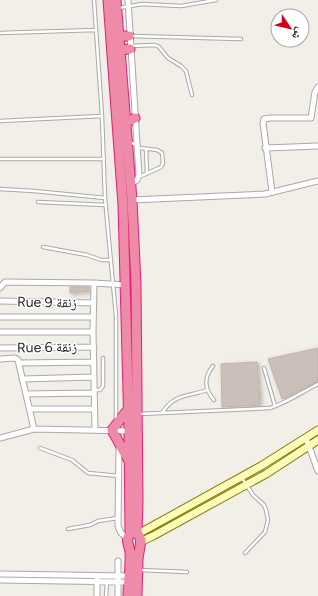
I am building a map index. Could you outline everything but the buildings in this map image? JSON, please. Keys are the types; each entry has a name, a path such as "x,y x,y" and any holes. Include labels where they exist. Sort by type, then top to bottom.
{"highway":[{"path":"108,0 123,206 129,408 133,431 134,536 130,562 131,582 128,596"},
{"path":"116,4 132,200 136,284 137,415 133,431 130,462 134,536 138,570 131,582"},
{"path":"119,36 130,44 120,50"},
{"path":"125,123 135,118"},
{"path":"129,408 114,427 119,445 130,462"},
{"path":"131,582 137,596"}],"street":[{"path":"128,0 139,177 130,185"},
{"path":"272,192 263,123 264,119 311,118 315,92 318,87"},
{"path":"266,148 318,146"},
{"path":"132,200 245,195 272,192 318,181"},
{"path":"0,288 5,282 94,283 126,285"},
{"path":"94,283 93,332 95,430"},
{"name":"Rue 9 زنقة","path":"0,301 94,303"},
{"path":"0,317 93,317"},
{"path":"0,329 0,337"},
{"path":"0,332 93,332"},
{"name":"Rue 6 زنقة","path":"0,348 94,347"},
{"path":"0,359 15,358 18,360 34,429"},
{"path":"19,363 94,362"},
{"path":"22,378 94,377"},
{"path":"26,394 94,392"},
{"path":"30,409 94,409"},
{"path":"0,438 34,429 95,430 114,427 133,431"},
{"path":"134,536 241,478 318,430"},
{"path":"306,438 318,471"},
{"path":"119,445 119,530 134,536 153,536 266,474 318,440"},
{"path":"226,486 230,494"},
{"path":"118,561 118,596"},
{"path":"0,574 118,576 131,582"},
{"path":"97,576 97,596"},
{"path":"0,580 131,582"}],"lane":[{"path":"94,0 102,116 105,198 116,316 114,427"},
{"path":"116,4 128,7 142,4 181,6 216,0"},
{"path":"0,33 96,30"},
{"path":"130,44 241,39"},
{"path":"130,44 157,46 168,58 184,68 192,95"},
{"path":"0,121 102,116"},
{"path":"127,139 137,146 161,151 163,163 159,169 139,177"},
{"path":"146,149 147,174"},
{"path":"0,159 104,159"},
{"path":"0,189 105,198"},
{"path":"38,202 106,205"},
{"path":"43,247 87,255 101,260 111,260"},
{"path":"94,392 100,390 103,386 103,358"},
{"path":"213,366 207,376 206,383 207,390 214,400"},
{"path":"264,368 275,406"},
{"path":"137,415 270,408 295,398 318,384"},
{"path":"162,413 173,400 187,394 195,394 207,390"},
{"path":"40,448 72,460 88,472 119,476"},
{"path":"241,478 253,494 264,505 268,520 265,532 245,553"},
{"path":"68,529 90,525 98,521 118,518"},
{"path":"138,570 187,572"},
{"path":"106,596 107,576"}]}
